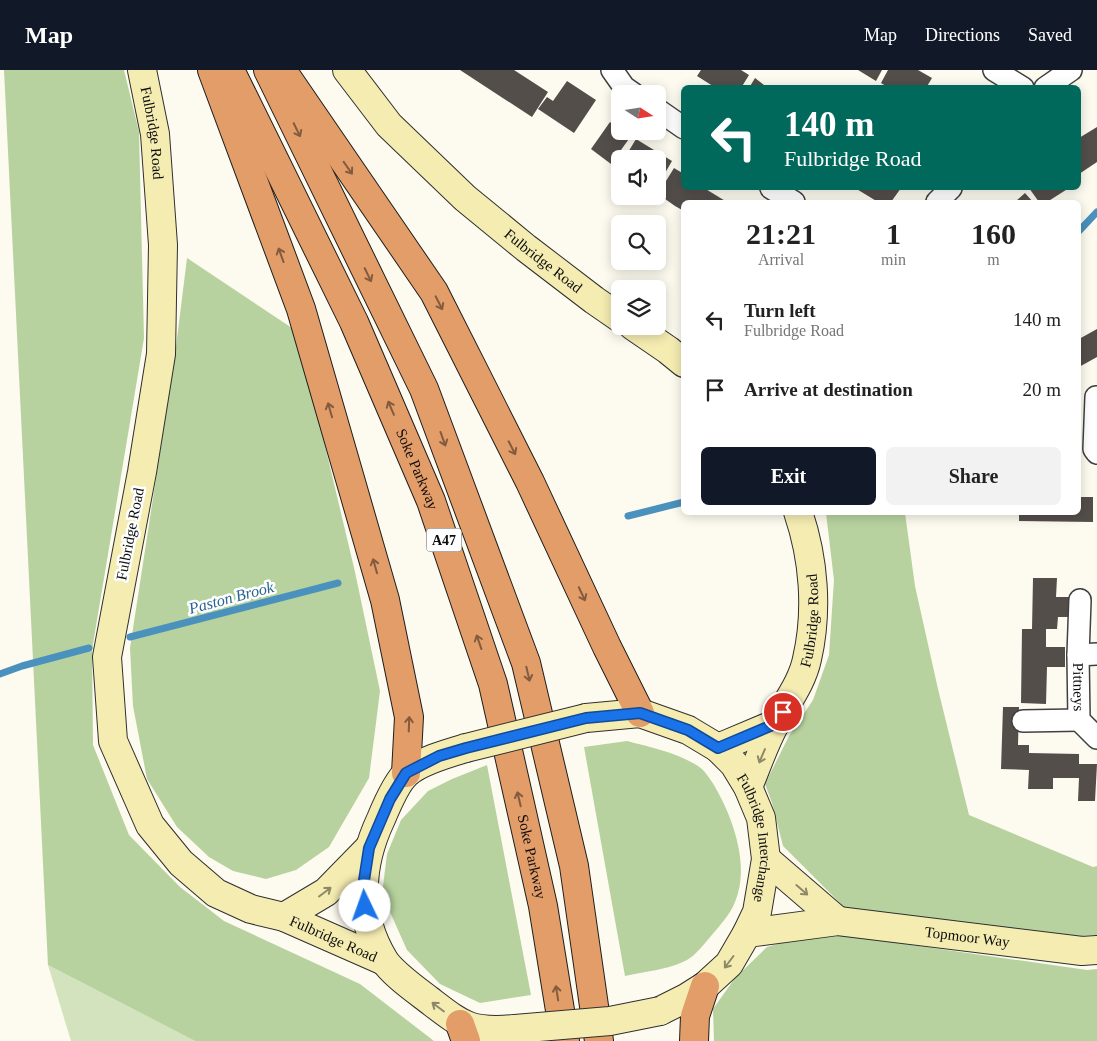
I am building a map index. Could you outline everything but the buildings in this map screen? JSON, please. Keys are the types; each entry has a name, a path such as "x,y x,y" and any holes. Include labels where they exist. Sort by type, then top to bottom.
{"highway":[{"path":"212,70 301,309 385,600 409,717 406,773"},
{"name":"Soke Parkway","path":"230,70 354,322 431,501 493,684 543,906 564,1041"},
{"name":"A47","path":"268,70 424,389 526,663 574,866 599,1041"},
{"path":"281,70 434,292 530,482 607,648 640,713"},
{"path":"694,1041 695,1016 705,986"}],"street":[{"name":"Fulbridge Road","path":"142,70 155,134 163,245 161,354 142,472 107,657 113,741 150,825 181,863 216,893 251,909 284,917 384,961"},
{"name":"Fulbridge Road","path":"347,70 389,125 465,198 564,277 611,311"},
{"path":"612,70 623,85"},
{"path":"994,70 1018,85"},
{"path":"1049,85 1071,70"},
{"path":"666,116 681,126"},
{"path":"774,190 791,200"},
{"path":"939,200 949,190"},
{"path":"646,335 681,361"},
{"path":"1090,450 1096,397"},
{"name":"Fulbridge Road","path":"748,787 775,724 791,699 807,660 815,600 805,533 799,515"},
{"name":"Pittneys","path":"1079,720 1088,654 1080,600"},
{"name":"Fulbridge Interchange","path":"640,713 688,730 718,748 734,764 748,787 761,818 766,859 756,912 747,933 729,964 705,986 660,1011 610,1021 463,1032 409,986 384,961 368,924 363,887 369,848 390,799 406,773 439,756 586,718 640,713"},
{"name":"Pittneys","path":"1023,721 1079,720 1097,738"},
{"path":"718,748 775,724"},
{"name":"Fulbridge Road","path":"284,917 326,892 369,848"},
{"path":"766,859 838,921"},
{"name":"Topmoor Way","path":"747,933 838,921 1072,950 1097,950"}],"green space":[{"path":"4,70 124,70 139,132 144,338 92,650 93,745 129,835 180,887 224,921 360,984 434,1041 195,1041 48,965"},
{"path":"187,258 298,332 355,572 380,691 369,778 329,847 296,870 266,879 233,871 209,857 177,827 147,779 133,706 130,648 175,355"},
{"path":"826,515 905,515 915,586 969,815 1093,867 1097,866 1097,935 1081,936 847,910 783,846 765,784 789,736 813,700 829,655 834,580"},
{"path":"627,741 673,754 690,761 703,770 718,791 729,815 737,841 741,872 738,892 730,911 694,955 673,966 625,976 584,747"},
{"path":"487,765 531,995 480,1003 440,984 407,950 382,894 387,854 401,820 428,791"},
{"path":"842,935 1087,970 1097,969 1097,1041 714,1041 713,1009 735,978 767,947 795,939"},
{"path":"48,965 195,1041 71,1041"}],"waterway":[{"name":"Paston Brook","path":"1081,229 1097,212"},
{"name":"Paston Brook","path":"628,516 681,503"},
{"name":"Paston Brook","path":"130,637 338,583"},
{"name":"Paston Brook","path":"0,674 22,666 89,648"}],"route":[{"path":"365,906 363,887 369,848 390,799 406,773 439,756 586,718 640,713 688,730 718,748 775,724 783,712"}]}
